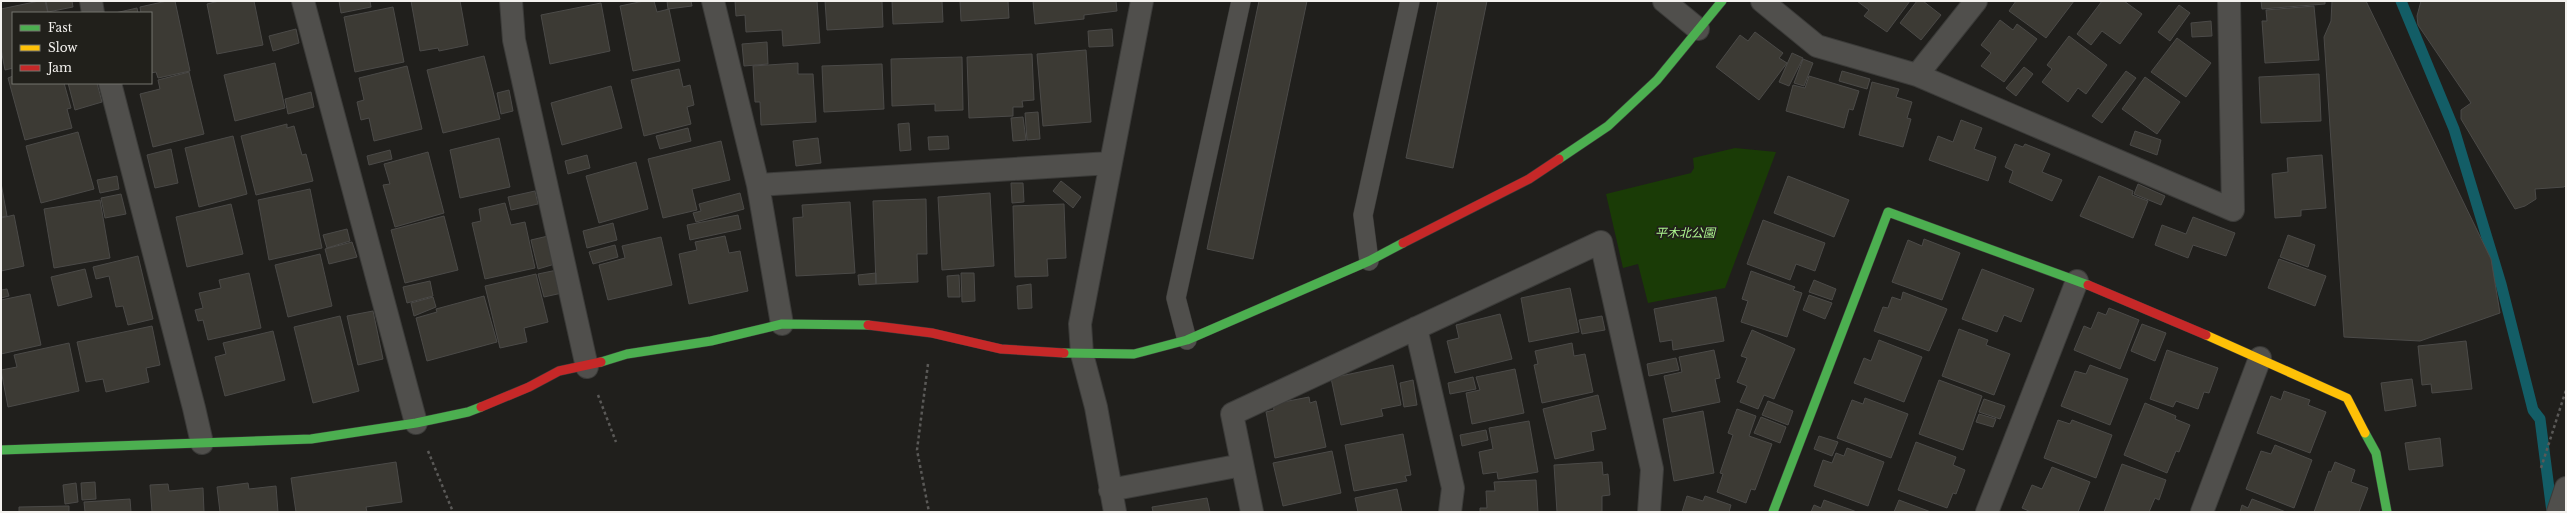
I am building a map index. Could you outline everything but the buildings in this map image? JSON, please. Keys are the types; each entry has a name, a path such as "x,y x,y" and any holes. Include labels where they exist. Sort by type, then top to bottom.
{"street":[{"path":"91,1 94,12"},
{"path":"303,1 416,423"},
{"path":"511,1 514,40 587,366"},
{"path":"713,1 758,185 782,324"},
{"path":"1115,512 1096,408 1082,354 1080,324 1142,1"},
{"path":"1664,1 1698,29"},
{"path":"1,450 311,439 416,423 468,412 529,387 559,371 587,366 627,354 711,341 782,324 862,324 932,333 1001,349 1082,354 1134,354 1187,340 1369,261 1529,180 1608,126 1657,80 1722,1"},
{"path":"1762,1 1817,46 1917,75 2233,210 2229,1"},
{"path":"1917,75 1976,1"},
{"path":"110,84 202,443"},
{"path":"758,185 1110,163"},
{"path":"1773,512 1888,212 2077,281 2260,358 2347,398 2376,453 2386,512"},
{"path":"1252,512 1232,414 1602,242 1652,469 1649,512"},
{"path":"1987,512 2077,281"},
{"path":"1416,328 1453,488 1450,512"},
{"path":"2202,512 2260,358"},
{"path":"1110,490 1242,465"},
{"path":"2558,512 2566,488"}],"lane":[{"path":"1187,340 1176,298 1241,1"},
{"path":"1369,261 1363,214 1410,1"}],"path":[{"path":"929,512 917,450 932,333"},
{"path":"587,366 616,442"},
{"path":"2539,476 2566,390"},
{"path":"416,423 453,512"}],"green space":[{"name":"平木北公園","path":"1735,148 1776,152 1725,288 1648,303 1638,264 1623,268 1606,194 1691,173 1694,168 1693,158"}],"waterway":[{"path":"2401,1 2454,129 2501,284 2533,410 2540,419 2552,512"}],"traffic: fast":[{"path":"1559,159 1608,126 1657,80 1722,1"},
{"path":"1773,512 1888,212 2088,285"},
{"path":"1064,353 1134,354 1187,340 1369,261 1403,243"},
{"path":"601,362 627,354 711,341 782,324 868,325"},
{"path":"1,450 311,439 416,423 468,412 481,407"},
{"path":"2365,433 2376,453 2387,512"}],"traffic: slow":[{"path":"2206,335 2347,398 2365,433"}],"traffic: jam":[{"path":"1403,243 1529,179 1559,159"},
{"path":"2088,285 2206,335"},
{"path":"868,325 932,333 1001,349 1064,353"},
{"path":"481,407 529,387 559,371 601,362"}]}
